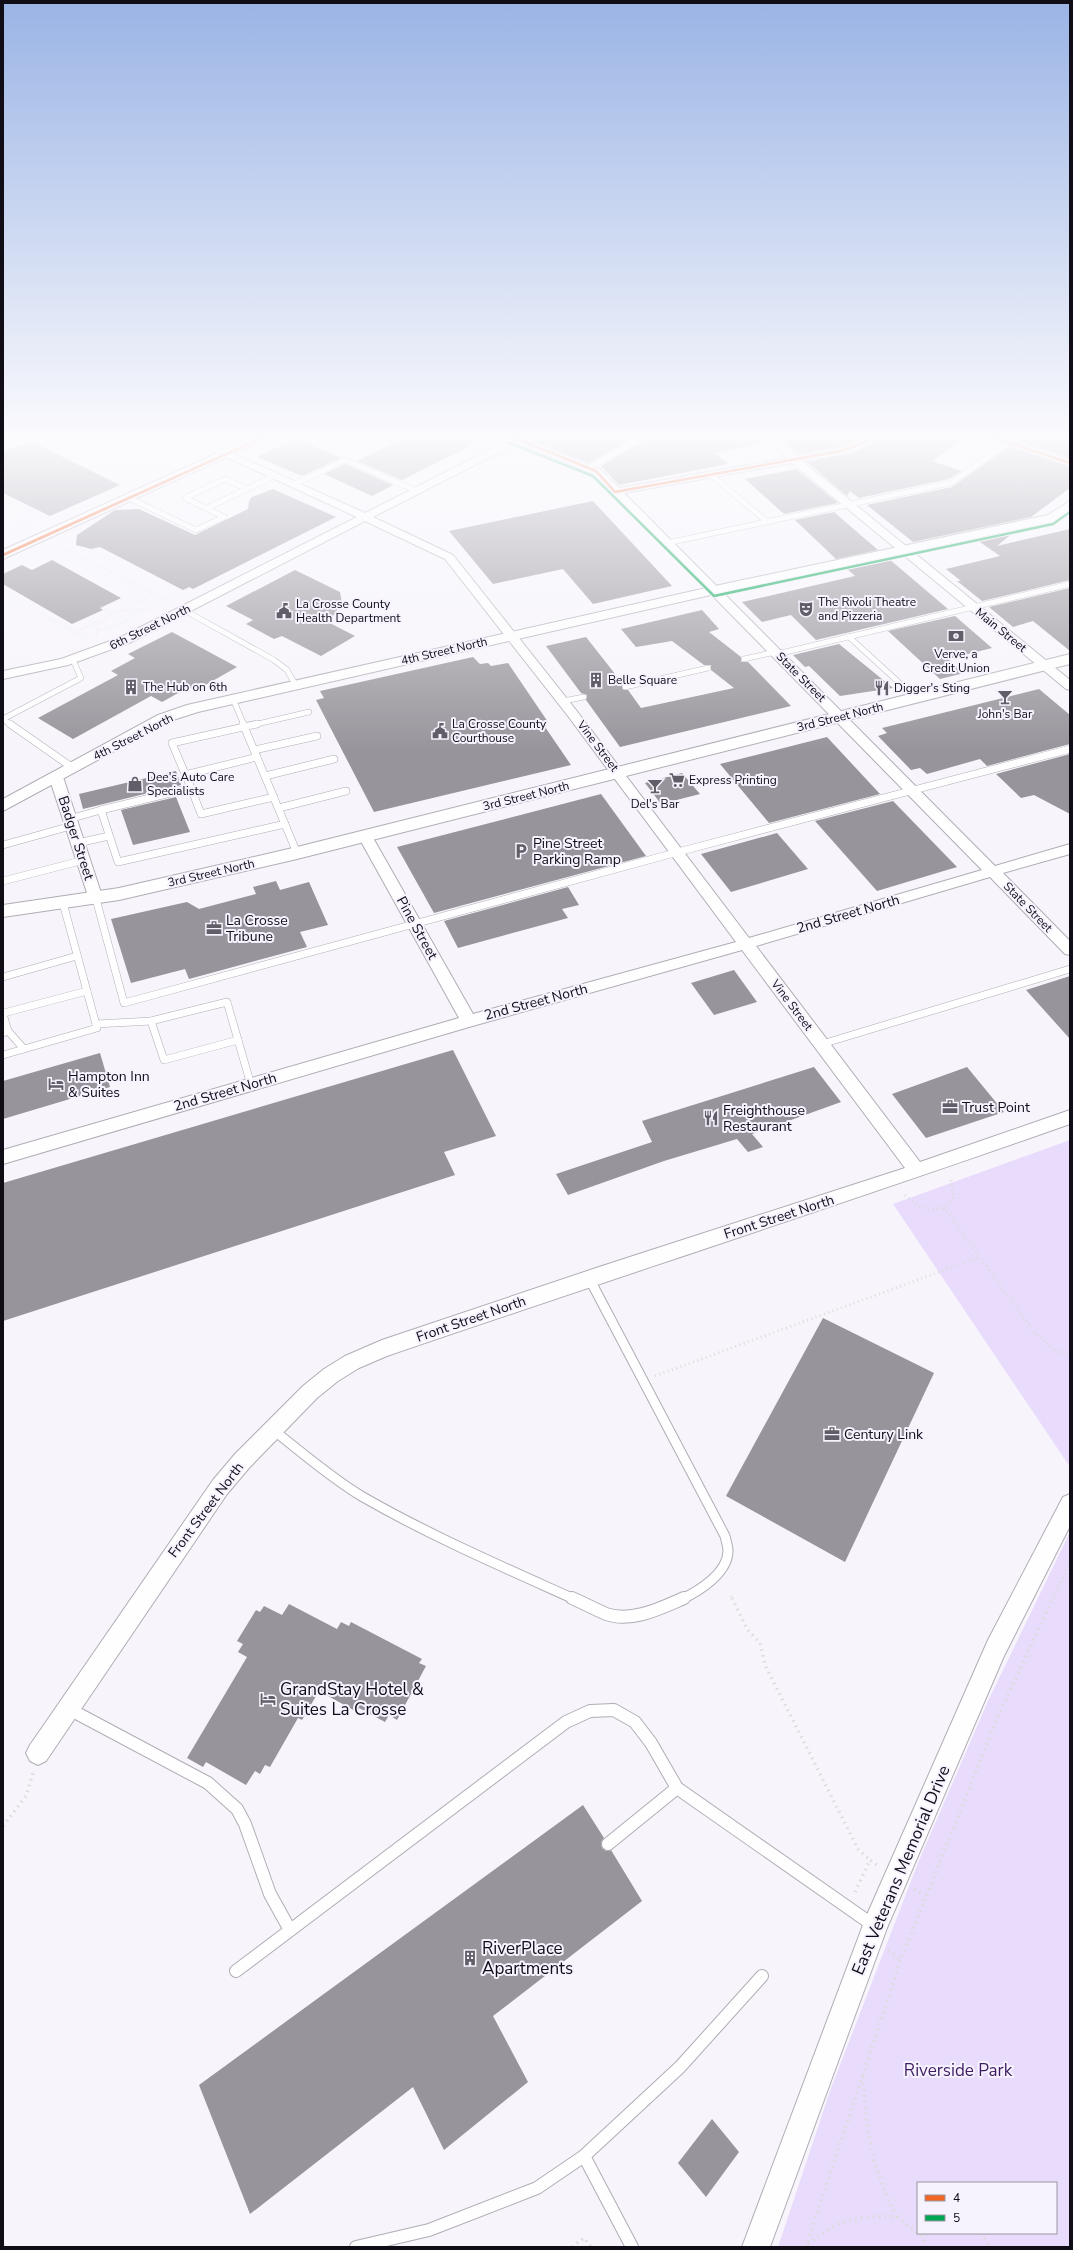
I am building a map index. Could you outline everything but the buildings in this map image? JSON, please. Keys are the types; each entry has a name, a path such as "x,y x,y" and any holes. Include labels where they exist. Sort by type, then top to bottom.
{"main road":[{"path":"3,556 36,541"},
{"name":"4th Street North","path":"3,806 164,718 193,708 715,590 946,541"},
{"name":"3rd Street North","path":"3,910 96,898 297,854 1070,659"}],"street":[{"name":"6th Street North","path":"3,675 73,660 112,646 320,541"},
{"name":"Vine Street","path":"418,541 449,557 512,636 619,773 917,1171"},
{"name":"Main Street","path":"893,541 1070,686"},
{"name":"State Street","path":"666,543 715,590 1070,950"},
{"name":"Badger Street","path":"56,777 96,898"},
{"name":"Pine Street","path":"365,836 469,1021"},
{"name":"2nd Street North","path":"3,1157 469,1021 746,944 1070,849"},
{"name":"Front Street North","path":"38,1754 220,1487 272,1429 310,1392 331,1375 352,1362 382,1349 589,1278 917,1171 1070,1117"},
{"name":"East Veterans Memorial Drive","path":"756,2247 875,1926 996,1648 1070,1504"}],"lane":[{"path":"666,543 675,541"},
{"path":"744,659 776,653 1070,584"},
{"path":"184,610 274,660 287,670 295,684"},
{"path":"848,636 916,698"},
{"path":"73,660 81,678 3,719 73,768"},
{"path":"625,687 708,668"},
{"path":"563,701 584,697"},
{"path":"233,699 297,854"},
{"path":"274,797 201,814 172,743 309,712"},
{"path":"254,750 317,736"},
{"path":"96,898 124,1003 415,925 678,852 1070,749"},
{"path":"185,775 258,757"},
{"path":"265,776 334,759"},
{"path":"3,845 101,810 190,788"},
{"path":"279,808 346,791"},
{"path":"101,810 118,862 285,824"},
{"path":"78,843 109,836"},
{"path":"3,878 84,860"},
{"path":"3,1055 97,1028 63,903"},
{"path":"3,977 77,956"},
{"path":"822,1044 1070,969"},
{"path":"24,1049 6,1032 4,1013 87,991"},
{"path":"96,1024 151,1021 227,1002 251,1085"},
{"path":"151,1021 164,1060 238,1040"},
{"path":"272,1429 342,1483 397,1515 607,1614 623,1617 678,1601 711,1582 720,1574 728,1554 725,1536 589,1278"},
{"path":"68,1708 208,1783 237,1809 245,1824 270,1894 290,1930"},
{"path":"236,1971 566,1722 590,1711 614,1710 634,1722 651,1743 677,1788 783,1864 875,1926"},
{"path":"608,1844 677,1788"},
{"path":"356,2247 429,2230 537,2188 584,2156 680,2067 762,1976"},
{"path":"584,2156 632,2247"}],"path":[{"path":"54,543 171,604"},
{"path":"80,630 153,594"},
{"path":"101,606 114,613"},
{"path":"96,632 104,620 114,613 130,609 152,610"},
{"path":"96,632 124,622 143,609"},
{"path":"42,614 94,642"},
{"path":"96,632 99,640"},
{"path":"905,1195 917,1206 925,1209 944,1208 954,1198 955,1193 951,1180"},
{"path":"944,1208 1036,1334 1055,1350 1070,1355"},
{"path":"644,1380 814,1320 980,1257"},
{"path":"806,2246 862,2073 901,1959 999,1714 1070,1562"},
{"path":"731,1596 747,1629 760,1643 765,1665 858,1849 870,1860"},
{"path":"3,1826 23,1803 30,1788 38,1754"},
{"path":"862,2073 868,2142 882,2189 897,2217 917,2233"},
{"path":"806,2246 821,2233 844,2220 869,2215 897,2217"},
{"path":"919,2234 924,2238"},
{"path":"923,2247 926,2234"},
{"path":"982,2234 989,2247"},
{"path":"572,2247 584,2238 591,2247"},
{"path":"3,2245 8,2247"}],"green space":[{"path":"1070,1140 1070,1467 893,1204"},
{"name":"Riverside Park","path":"1070,1532 1070,2247 778,2247 830,2091 918,1863 988,1701"}],"transit line":[{"name":"4","path":"3,555 34,541"},
{"name":"5","path":"659,541 714,596 973,541"}],"place":[{"name":"The Rivoli Theatre and Pizzeria","path":"806,609"},
{"name":"La Crosse County Health Department","path":"284,611"},
{"name":"Verve, a Credit Union","path":"956,636"},
{"name":"Belle Square","path":"596,680"},
{"name":"The Hub on 6th","path":"131,687"},
{"name":"Digger's Sting","path":"882,688"},
{"name":"John's Bar","path":"1005,697"},
{"name":"La Crosse County Courthouse","path":"440,731"},
{"name":"Express Printing","path":"677,780"},
{"name":"Dee's Auto Care Specialists","path":"135,784"},
{"name":"Del's Bar","path":"655,786"},
{"name":"Pine Street Parking Ramp","path":"521,851"},
{"name":"La Crosse Tribune","path":"214,928"},
{"name":"Hampton Inn & Suites","path":"56,1084"},
{"name":"Trust Point","path":"950,1107"},
{"name":"Freighthouse Restaurant","path":"711,1118"},
{"name":"Century Link","path":"832,1434"},
{"name":"GrandStay Hotel & Suites La Crosse","path":"268,1699"},
{"name":"RiverPlace Apartments","path":"470,1958"}]}
